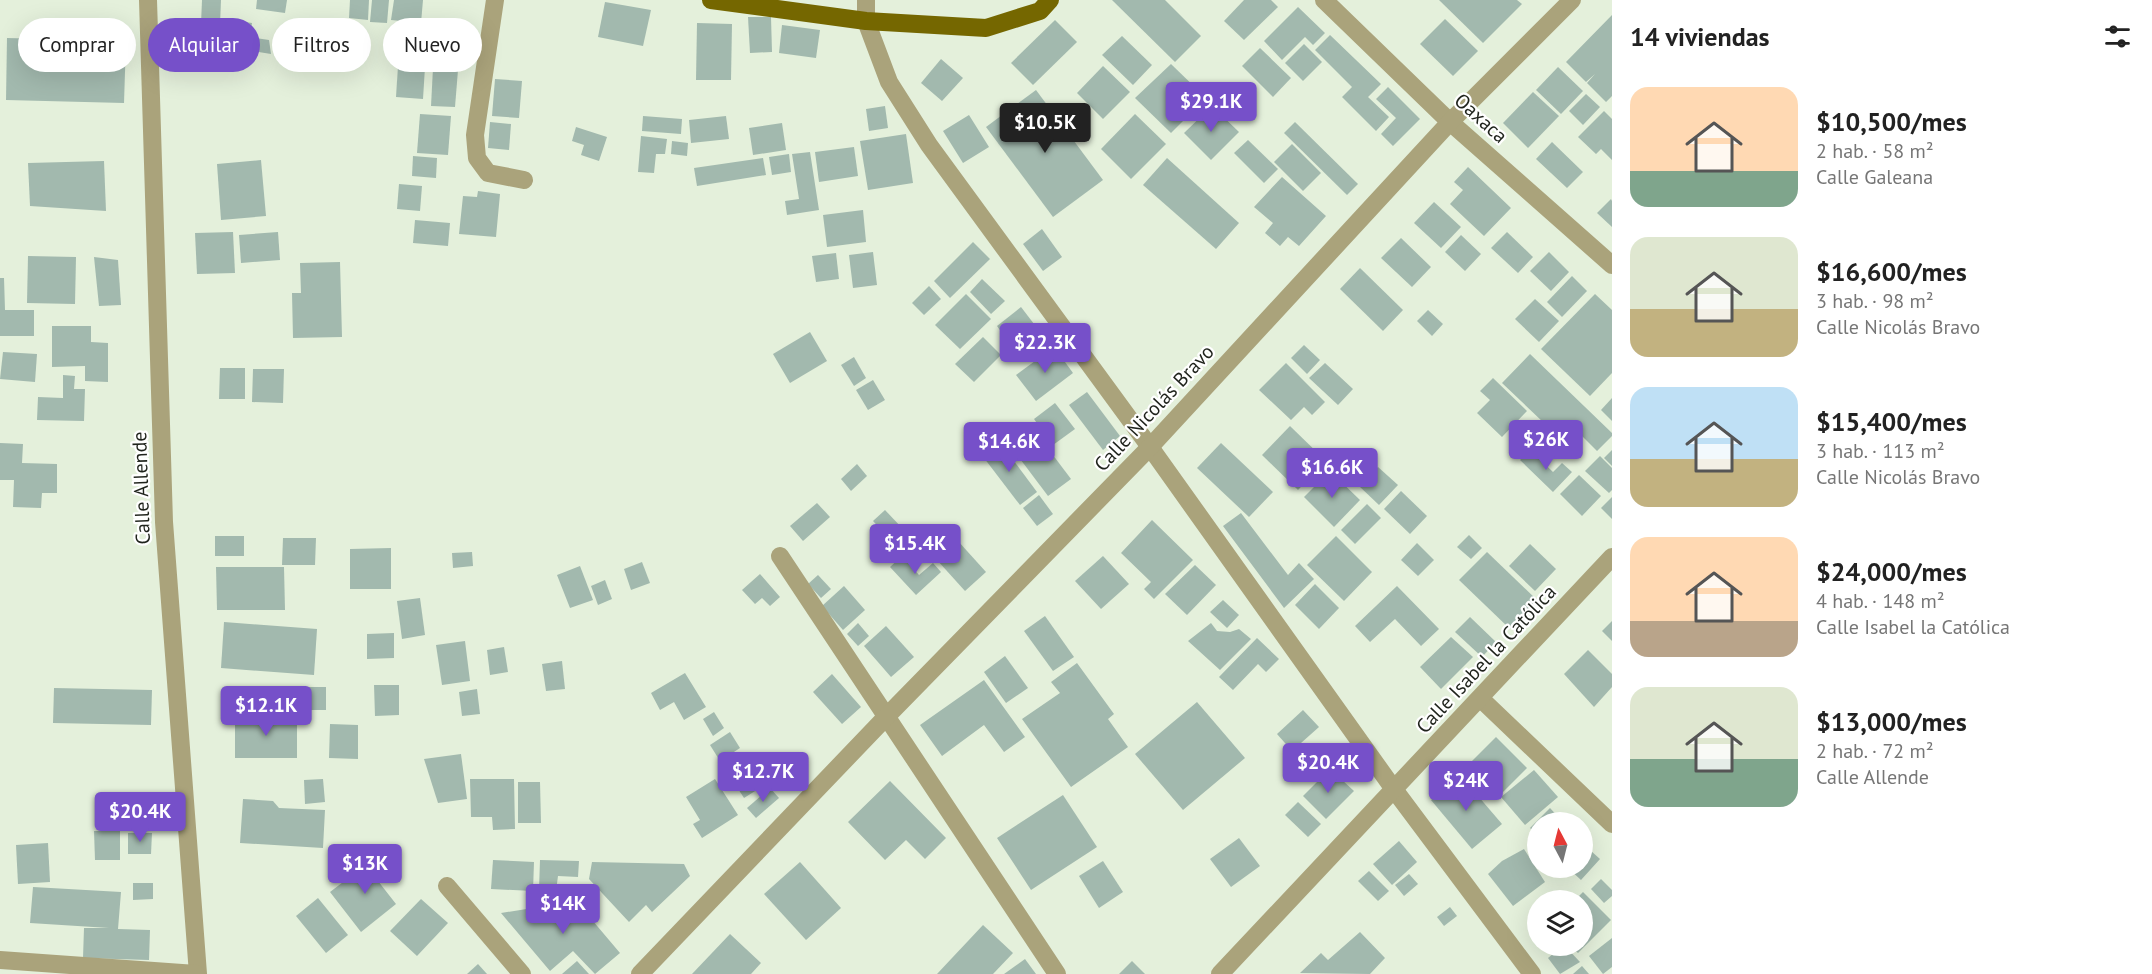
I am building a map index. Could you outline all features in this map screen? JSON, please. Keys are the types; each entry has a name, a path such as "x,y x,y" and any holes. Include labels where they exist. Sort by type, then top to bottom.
{"main road":[{"path":"711,0 866,21 986,28 1040,11 1050,0"}],"street":[{"name":"Calle Allende","path":"148,0 164,522 197,974"},
{"path":"495,0 477,110 477,159 488,173 524,180"},
{"path":"866,0 866,21 890,82 928,145 1150,447 1393,788 1532,974"},
{"name":"Oaxaca","path":"1324,0 1450,122 1612,265"},
{"name":"Calle Nicolás Bravo","path":"640,974 887,716 1150,447 1450,122 1572,0"},
{"path":"780,556 1057,974"},
{"name":"Calle Isabel la Católica","path":"1220,974 1393,788 1481,699 1612,557"},
{"path":"1481,699 1612,824"},
{"path":"447,886 522,974"},
{"path":"0,960 197,974"}],"building":[{"path":"202,0 221,0 220,18 201,18"},
{"path":"257,0 287,0 285,13 256,9"},
{"path":"350,0 369,0 368,18 349,18"},
{"path":"372,0 389,0 387,18 383,18 383,23 371,22"},
{"path":"394,0 423,0 421,18 391,18"},
{"path":"1112,0 1165,0 1201,36 1175,62"},
{"path":"1244,0 1271,0 1278,7 1244,40 1224,21"},
{"path":"1439,0 1517,0 1522,4 1483,43"},
{"path":"605,2 651,10 643,46 598,37"},
{"path":"1298,7 1325,33 1313,45 1305,37 1282,60 1264,41"},
{"path":"1612,15 1612,96 1606,102 1587,83 1595,74 1586,82 1566,62"},
{"path":"748,17 771,17 772,52 750,53"},
{"path":"1445,19 1478,51 1453,76 1420,44"},
{"path":"1055,20 1077,42 1033,85 1011,63"},
{"path":"697,23 732,24 731,80 696,80"},
{"path":"782,25 820,30 816,58 779,53"},
{"path":"1330,35 1381,84 1368,97 1389,117 1376,131 1342,97 1352,87 1315,50"},
{"path":"1122,36 1152,65 1133,85 1102,55"},
{"path":"7,38 18,38 18,72 125,72 124,103 6,100"},
{"path":"260,39 269,40 271,54 260,52"},
{"path":"1304,44 1322,62 1303,81 1285,63"},
{"path":"1260,48 1291,78 1273,97 1242,66"},
{"path":"941,59 963,78 942,101 921,83"},
{"path":"1171,64 1206,98 1171,133 1135,98"},
{"path":"1103,66 1130,92 1103,119 1077,93"},
{"path":"1558,67 1583,91 1561,114 1536,90"},
{"path":"398,72 425,72 423,99 396,97"},
{"path":"433,72 458,72 455,107 431,106"},
{"path":"495,79 522,81 519,118 492,116"},
{"path":"1388,87 1420,119 1393,146 1381,134 1396,118 1376,99"},
{"path":"1036,90 1103,180 1053,217 986,127"},
{"path":"1533,92 1559,116 1528,148 1503,123"},
{"path":"1586,94 1600,107 1583,125 1569,111"},
{"path":"885,106 888,128 869,131 866,109"},
{"path":"1212,106 1239,132 1211,160 1184,133"},
{"path":"1604,111 1612,119 1612,160 1601,149 1596,154 1578,137"},
{"path":"420,114 451,116 448,155 417,153"},
{"path":"1135,114 1166,144 1131,179 1101,149"},
{"path":"969,115 989,147 963,163 943,131"},
{"path":"643,116 682,119 681,134 642,131"},
{"path":"726,116 729,139 691,143 689,120"},
{"path":"490,122 511,124 509,150 488,148"},
{"path":"1295,122 1358,184 1347,195 1284,133"},
{"path":"782,123 786,150 753,155 749,128"},
{"path":"576,127 607,137 599,161 581,155 584,145 572,141"},
{"path":"906,134 913,183 868,190 860,141"},
{"path":"641,136 667,139 665,154 656,154 654,173 638,172"},
{"path":"1248,140 1278,169 1264,183 1234,153"},
{"path":"672,141 688,143 687,156 671,154"},
{"path":"1552,142 1583,172 1567,188 1536,159"},
{"path":"1292,144 1321,173 1303,191 1274,162"},
{"path":"854,147 858,176 819,182 815,152"},
{"path":"810,152 819,210 787,215 785,201 799,199 792,154"},
{"path":"789,154 791,172 772,175 769,157"},
{"path":"413,156 437,158 436,178 412,176"},
{"path":"763,158 766,175 697,186 694,168"},
{"path":"1167,158 1239,223 1216,249 1143,185"},
{"path":"261,160 266,216 221,220 217,164"},
{"path":"104,161 106,211 30,206 28,163"},
{"path":"1468,167 1511,208 1484,236 1450,204 1463,190 1454,182"},
{"path":"1282,177 1326,216 1299,246 1288,237 1280,246 1265,233 1273,223 1254,207"},
{"path":"399,184 422,186 420,211 397,209"},
{"path":"478,191 500,194 496,237 459,234 463,196 477,197"},
{"path":"1611,199 1612,201 1612,227 1597,213"},
{"path":"1434,202 1461,227 1441,248 1414,223"},
{"path":"863,210 866,242 827,247 823,215"},
{"path":"415,220 450,223 448,246 413,243"},
{"path":"1042,229 1062,257 1043,271 1023,244"},
{"path":"233,232 235,273 197,274 195,233"},
{"path":"278,232 280,260 241,263 239,235"},
{"path":"1507,232 1533,257 1518,273 1491,248"},
{"path":"1461,235 1481,254 1465,271 1445,252"},
{"path":"1401,238 1431,267 1412,287 1381,258"},
{"path":"973,242 990,259 950,298 934,281"},
{"path":"873,252 877,285 853,288 849,255"},
{"path":"1549,252 1569,272 1551,291 1530,271"},
{"path":"836,253 839,279 816,282 812,256"},
{"path":"28,256 76,257 75,304 27,303"},
{"path":"94,257 118,260 121,305 99,306"},
{"path":"340,262 342,337 293,338 292,293 301,293 300,263"},
{"path":"1360,268 1403,310 1383,331 1340,289"},
{"path":"1572,276 1587,291 1562,317 1547,302"},
{"path":"0,278 4,278 5,310 34,310 34,336 0,336"},
{"path":"982,279 1005,301 991,314 970,292"},
{"path":"929,286 941,299 924,315 912,303"},
{"path":"966,294 991,319 960,349 935,325"},
{"path":"1595,294 1612,310 1612,373 1590,396 1541,349"},
{"path":"1535,299 1559,321 1539,342 1515,319"},
{"path":"1021,307 1044,337 1019,356 997,326"},
{"path":"1428,310 1443,324 1432,336 1417,321"},
{"path":"52,326 91,326 91,342 108,343 108,382 85,381 85,366 52,367"},
{"path":"810,332 827,361 790,383 773,354"},
{"path":"983,337 1001,355 974,382 955,364"},
{"path":"1304,345 1320,360 1307,374 1291,358"},
{"path":"1054,347 1073,373 1036,401 1016,375"},
{"path":"3,352 37,354 35,382 0,379"},
{"path":"1530,354 1612,433 1612,436 1597,451 1576,430 1564,442 1502,383"},
{"path":"854,357 866,378 854,386 841,365"},
{"path":"1286,363 1325,402 1312,415 1304,407 1291,420 1259,390"},
{"path":"1325,363 1353,389 1338,405 1309,378"},
{"path":"220,368 245,368 245,399 219,399"},
{"path":"253,369 284,369 283,403 252,402"},
{"path":"63,375 75,376 74,389 85,389 84,421 37,420 38,397 63,398"},
{"path":"1493,378 1527,411 1502,437 1477,413 1490,400 1480,391"},
{"path":"873,380 885,400 868,410 856,390"},
{"path":"1087,392 1120,436 1103,450 1069,405"},
{"path":"1612,398 1612,421 1601,410"},
{"path":"1055,403 1075,429 1053,445 1034,419"},
{"path":"1028,422 1071,479 1048,496 1005,439"},
{"path":"1290,426 1326,461 1298,490 1262,455"},
{"path":"999,441 1037,492 1020,505 981,454"},
{"path":"0,443 23,444 22,463 57,464 57,493 42,493 41,508 13,507 14,480 0,480"},
{"path":"1221,443 1273,492 1249,517 1197,468"},
{"path":"1530,450 1553,472 1562,463 1572,472 1553,492 1520,460"},
{"path":"1612,450 1612,466 1604,458"},
{"path":"1600,456 1612,468 1612,490 1609,493 1585,471"},
{"path":"857,464 867,476 851,491 841,479"},
{"path":"1378,467 1398,485 1379,505 1359,486"},
{"path":"1330,471 1360,500 1334,527 1304,497"},
{"path":"1579,475 1601,496 1582,516 1560,494"},
{"path":"1401,491 1427,516 1410,534 1384,509"},
{"path":"1039,495 1053,514 1037,526 1023,508"},
{"path":"1612,497 1612,519 1601,508"},
{"path":"817,503 830,517 803,541 790,526"},
{"path":"1367,504 1381,518 1355,544 1341,530"},
{"path":"885,510 903,529 890,539 873,521"},
{"path":"1241,513 1288,575 1299,563 1314,579 1284,608 1223,526"},
{"path":"1152,520 1193,560 1154,599 1144,589 1151,582 1121,553"},
{"path":"1469,535 1482,548 1471,559 1457,547"},
{"path":"215,536 244,536 244,556 215,556"},
{"path":"1336,536 1372,572 1344,601 1307,565"},
{"path":"283,538 316,538 315,565 282,565"},
{"path":"958,541 986,572 965,591 937,560"},
{"path":"1417,543 1434,560 1418,576 1401,560"},
{"path":"1530,544 1556,569 1535,591 1509,566"},
{"path":"391,548 391,589 350,589 350,549"},
{"path":"472,552 473,566 453,568 452,553"},
{"path":"1487,552 1537,600 1510,629 1459,580"},
{"path":"902,556 919,575 933,563 941,572 916,595 890,567"},
{"path":"1103,556 1129,584 1101,609 1075,581"},
{"path":"642,562 650,583 631,590 624,569"},
{"path":"1195,565 1216,585 1187,615 1165,594"},
{"path":"580,566 593,600 570,608 557,575"},
{"path":"216,567 284,567 285,610 217,610"},
{"path":"760,574 780,597 770,606 762,598 755,604 742,590"},
{"path":"818,575 831,589 821,598 808,584"},
{"path":"605,580 612,599 598,605 591,586"},
{"path":"1315,584 1339,608 1319,629 1295,605"},
{"path":"844,586 865,610 843,630 822,606"},
{"path":"1397,586 1439,629 1421,646 1395,619 1370,642 1355,626"},
{"path":"420,598 425,635 402,639 397,601"},
{"path":"1223,600 1239,615 1227,628 1210,612"},
{"path":"1045,616 1074,657 1053,671 1024,631"},
{"path":"1470,617 1496,642 1482,657 1455,632"},
{"path":"1612,621 1612,641 1602,631"},
{"path":"224,622 317,629 314,675 221,668"},
{"path":"858,623 869,636 858,646 847,634"},
{"path":"1211,623 1217,631 1230,632 1239,629 1251,639 1220,670 1188,641"},
{"path":"886,626 914,657 891,677 864,646"},
{"path":"394,633 394,658 367,659 367,634"},
{"path":"1451,637 1473,657 1441,689 1420,667"},
{"path":"1257,638 1279,659 1266,672 1258,664 1233,690 1219,677"},
{"path":"465,641 470,681 442,685 436,645"},
{"path":"504,647 508,672 490,675 487,650"},
{"path":"1588,650 1612,674 1612,687 1594,707 1564,674"},
{"path":"1005,656 1028,688 1006,703 984,672"},
{"path":"562,661 565,689 546,691 542,664"},
{"path":"1077,663 1114,714 1108,719 1128,747 1071,787 1022,719 1060,693 1051,682"},
{"path":"685,673 706,707 684,720 674,702 660,710 651,693"},
{"path":"832,674 861,707 842,724 813,692"},
{"path":"984,680 1025,737 1004,752 984,725 942,756 920,725"},
{"path":"374,685 399,685 399,715 375,716"},
{"path":"294,687 326,687 326,710 294,710"},
{"path":"54,688 152,690 151,725 53,723"},
{"path":"477,689 480,714 462,716 459,692"},
{"path":"244,694 271,695 271,708 244,708"},
{"path":"1197,702 1245,758 1183,810 1135,754"},
{"path":"1303,710 1319,727 1292,751 1277,734"},
{"path":"714,712 724,728 713,736 703,719"},
{"path":"235,716 297,716 297,758 235,758"},
{"path":"330,724 358,725 358,759 329,758"},
{"path":"730,732 740,748 720,761 710,745"},
{"path":"1496,737 1527,768 1495,800 1464,769"},
{"path":"461,754 467,799 438,803 424,759"},
{"path":"743,755 763,786 744,798 724,767"},
{"path":"1330,769 1354,791 1326,819 1303,796"},
{"path":"1534,770 1558,797 1540,812 1527,812 1525,825 1501,797"},
{"path":"1460,775 1502,824 1472,849 1431,800"},
{"path":"323,779 325,802 305,804 304,780"},
{"path":"470,779 514,779 515,829 493,830 492,817 471,817"},
{"path":"715,779 738,815 702,838 693,824 700,820 686,797"},
{"path":"890,781 946,838 925,859 906,840 885,860 848,822"},
{"path":"518,782 540,782 541,823 518,823"},
{"path":"770,788 779,798 756,818 747,808"},
{"path":"1063,795 1097,847 1031,890 997,838"},
{"path":"243,799 273,801 279,808 325,810 323,848 240,843"},
{"path":"1298,802 1321,824 1308,837 1285,815"},
{"path":"94,831 120,831 120,860 95,860"},
{"path":"128,833 152,833 151,854 128,854"},
{"path":"1239,838 1260,866 1231,887 1210,859"},
{"path":"1399,841 1417,862 1392,885 1373,864"},
{"path":"48,843 50,882 18,884 16,845"},
{"path":"1524,849 1527,854 1527,878 1542,878 1545,882 1534,890 1527,890 1527,896 1513,906 1488,874 1502,861"},
{"path":"1593,853 1600,859 1593,867"},
{"path":"376,857 389,873 378,881 396,904 361,932 330,892"},
{"path":"493,860 534,862 533,891 491,889"},
{"path":"540,860 579,861 578,877 558,876 556,891 539,890"},
{"path":"1103,861 1123,892 1099,908 1079,876"},
{"path":"592,862 684,864 690,876 652,912 646,905 629,922 589,879"},
{"path":"800,862 841,908 806,940 764,894"},
{"path":"1369,871 1389,891 1378,901 1358,881"},
{"path":"1409,874 1418,884 1404,896 1395,885"},
{"path":"1601,879 1612,890 1612,896 1604,903 1591,889"},
{"path":"133,883 153,883 153,899 133,900"},
{"path":"33,887 121,892 118,929 150,930 149,960 83,958 84,928 109,928 30,923"},
{"path":"318,898 348,935 326,953 296,916"},
{"path":"421,899 448,923 417,956 390,931"},
{"path":"576,901 620,953 595,974 573,951 550,971 501,913"},
{"path":"1593,902 1611,920 1593,938"},
{"path":"1450,907 1457,916 1444,926 1437,917"},
{"path":"983,925 1013,953 993,974 937,974"},
{"path":"1360,932 1385,958 1370,974 1300,973 1321,953 1328,960"},
{"path":"730,934 761,963 751,974 692,974"},
{"path":"1612,938 1612,967 1603,974 1589,956 1593,956 1593,953"},
{"path":"1550,956 1574,956 1580,962 1560,974 1548,958"},
{"path":"1025,959 1036,974 1004,974"},
{"path":"577,961 589,974 562,974"},
{"path":"1132,961 1145,974 1119,974"},
{"path":"478,964 487,974 467,974"},
{"path":"1582,966 1589,974 1573,974"}]}
